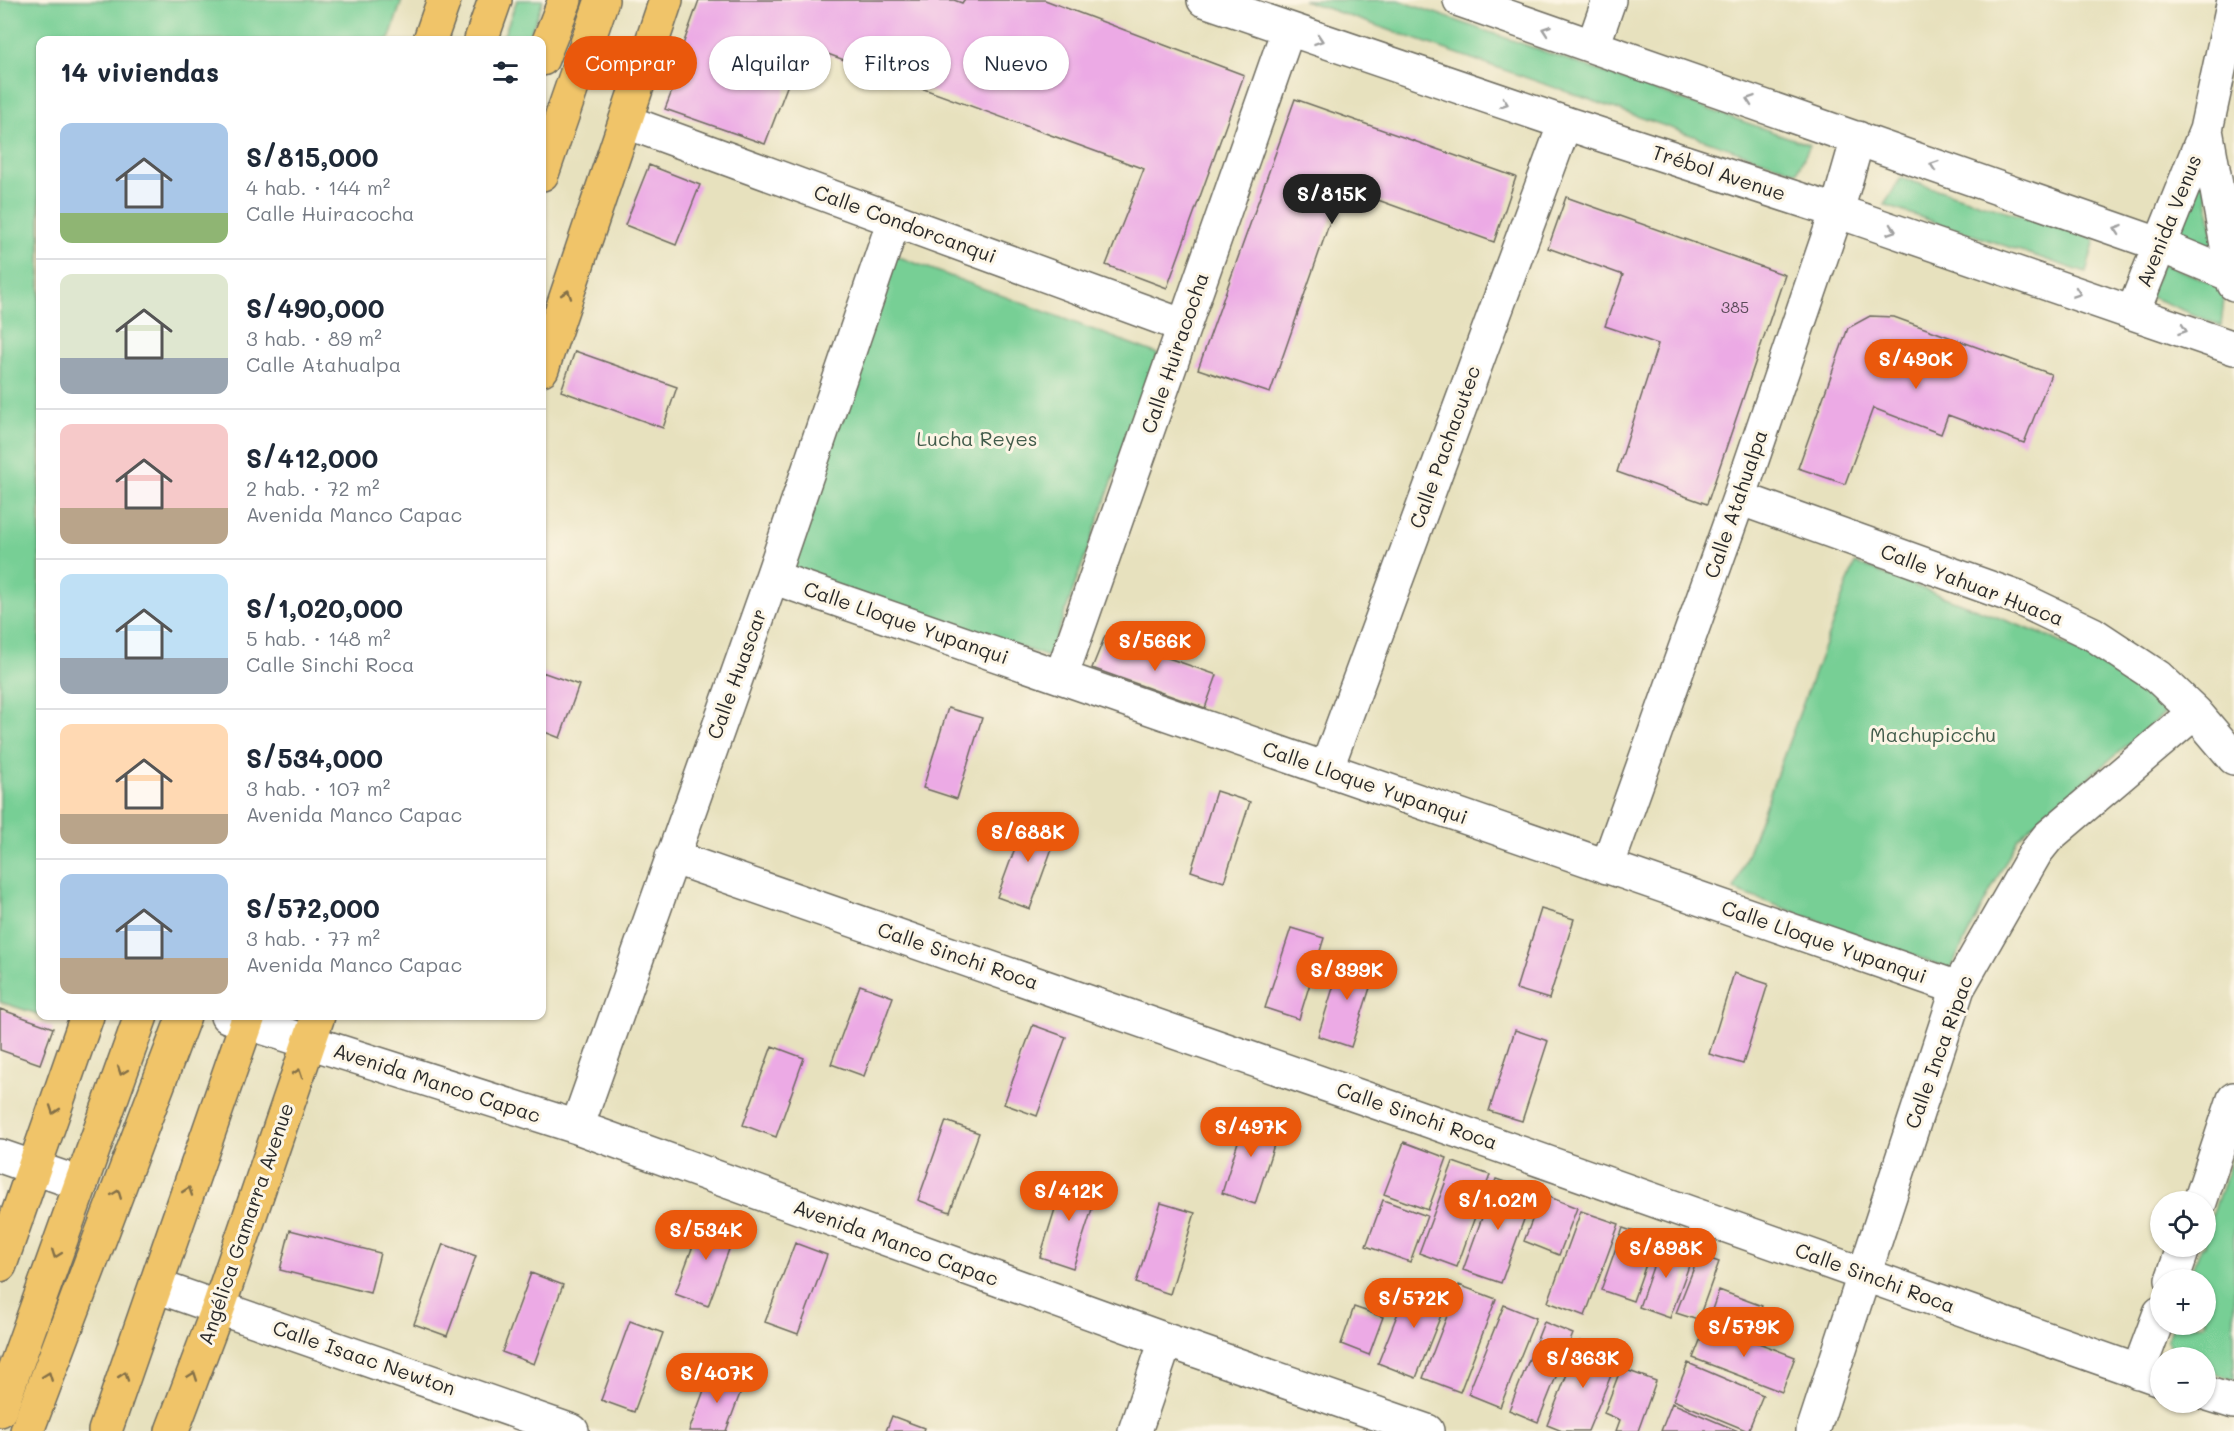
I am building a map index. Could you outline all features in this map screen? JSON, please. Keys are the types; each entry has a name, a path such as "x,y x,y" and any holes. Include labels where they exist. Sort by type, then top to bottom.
{"main road":[{"path":"431,36 444,0"},
{"path":"482,36 495,0"},
{"path":"546,49 566,0"},
{"path":"546,162 602,0"},
{"path":"546,357 627,122 666,0"},
{"path":"0,1265 86,1020"},
{"path":"0,1410 140,1020"},
{"path":"27,1431 182,1020"},
{"path":"105,1431 156,1286 240,1020"},
{"name":"Angélica Gamarra Avenue","path":"172,1431 219,1306 314,1029"}],"street":[{"name":"Trébol Avenue","path":"1204,0 1565,123 1837,211 2234,348"},
{"path":"1460,0 2160,244 2232,280"},
{"path":"1593,46 1609,0"},
{"name":"Avenida Venus","path":"2133,312 2206,130 2234,0"},
{"name":"Calle Huiracocha","path":"1061,677 1288,30"},
{"name":"Calle Condorcanqui","path":"627,122 1184,326"},
{"name":"Calle Pachacutec","path":"1326,770 1565,123"},
{"name":"Avenida Venus","path":"2206,130 2232,280"},
{"name":"Calle Atahualpa","path":"1607,867 1739,498 1837,211 1858,138"},
{"name":"Calle Huascar","path":"577,1127 772,577 894,220"},
{"name":"Calle Yahuar Huaca","path":"1739,498 2018,598 2082,628 2158,677 2195,712 2234,758"},
{"name":"Calle Lloque Yupanqui","path":"772,577 1958,988"},
{"name":"Calle Inca Ripac","path":"1813,1431 1958,988 2036,852 2048,837 2195,712"},
{"name":"Calle Sinchi Roca","path":"672,857 2149,1375"},
{"name":"Avenida Manco Capac","path":"254,1020 314,1029 577,1127 1166,1340 1427,1431"},
{"path":"2204,1191 2234,1099"},
{"path":"0,1156 81,1184"},
{"name":"Calle Isaac Newton","path":"156,1286 219,1306 572,1431"},
{"path":"2149,1375 2156,1335"},
{"path":"1135,1431 1166,1340"},
{"path":"2216,1396 2234,1402"}],"green space":[{"path":"0,0 402,0 390,36 36,36 36,1014 0,1002"},
{"path":"517,0 543,0 530,36 504,36"},
{"path":"1303,0 1398,0 1810,145 1797,172"},
{"path":"2202,167 2215,249 2173,233"},
{"path":"1901,178 2095,239 2086,273 1884,205"},
{"name":"Lucha Reyes","path":"891,254 1158,354 1049,657 781,568"},
{"path":"2162,263 2225,288 2221,326 2149,296"},
{"name":"Machupicchu","path":"1855,563 2052,638 2119,672 2167,711 2018,838 1950,969 1734,890"},
{"path":"2234,1154 2234,1380 2216,1374 2216,1347 2169,1347 2167,1340 2169,1335 2216,1335 2216,1269 2193,1269 2197,1257 2216,1257 2216,1204"}],"building":[{"path":"699,0 954,0 962,3 964,0 1045,0 1244,75 1167,288 1106,265 1144,169 927,90 951,90 951,36 843,36 843,60 831,55 831,36 709,36 709,90 786,90 765,144 665,109 672,90 697,90 697,36 686,36"},
{"path":"1295,99 1516,177 1494,242 1342,187 1270,393 1198,369"},
{"path":"649,165 700,185 676,245 625,225"},
{"path":"1566,197 1785,275 1707,504 1617,472 1658,344 1605,326 1623,275 1548,248"},
{"path":"1870,316 1894,317 2051,374 2024,443 1948,415 1941,434 1873,408 1845,484 1798,468 1848,328"},
{"path":"575,351 677,387 663,428 561,391"},
{"path":"1105,636 1217,675 1205,708 1092,668"},
{"path":"546,673 579,685 560,738 546,733"},
{"path":"948,708 982,718 957,799 923,788"},
{"path":"1216,791 1250,802 1224,882 1191,871"},
{"path":"1026,818 1059,829 1030,909 997,897"},
{"path":"1541,909 1574,919 1549,999 1516,989"},
{"path":"1291,928 1324,938 1299,1019 1265,1008"},
{"path":"1343,956 1377,966 1351,1047 1318,1036"},
{"path":"1734,973 1768,984 1743,1064 1709,1054"},
{"path":"860,985 893,997 864,1076 831,1064"},
{"path":"0,1009 53,1028 40,1064 0,1050"},
{"path":"1033,1025 1066,1037 1037,1116 1004,1104"},
{"path":"1515,1030 1548,1041 1522,1121 1489,1111"},
{"path":"772,1046 804,1058 776,1137 743,1125"},
{"path":"1247,1113 1281,1123 1255,1204 1222,1193"},
{"path":"946,1121 979,1133 950,1212 918,1200"},
{"path":"1404,1142 1447,1158 1428,1210 1384,1194"},
{"path":"1453,1162 1490,1175 1457,1267 1419,1253"},
{"path":"1065,1177 1099,1187 1073,1268 1040,1257"},
{"path":"1496,1179 1534,1192 1501,1283 1463,1270"},
{"path":"1542,1194 1577,1208 1559,1255 1524,1241"},
{"path":"1383,1200 1427,1216 1410,1262 1366,1246"},
{"path":"1161,1203 1195,1213 1170,1294 1136,1283"},
{"path":"1581,1211 1619,1224 1585,1316 1548,1302"},
{"path":"704,1216 737,1228 708,1306 675,1294"},
{"path":"1623,1228 1655,1239 1633,1301 1601,1290"},
{"path":"290,1230 380,1253 370,1293 280,1270"},
{"path":"1662,1241 1694,1252 1670,1318 1639,1307"},
{"path":"795,1243 827,1255 798,1334 765,1322"},
{"path":"443,1244 476,1256 447,1336 414,1324"},
{"path":"1699,1255 1719,1262 1698,1320 1676,1313"},
{"path":"531,1273 563,1285 534,1364 502,1352"},
{"path":"1411,1280 1449,1295 1416,1378 1378,1363"},
{"path":"1459,1285 1496,1299 1460,1392 1423,1378"},
{"path":"1719,1290 1762,1306 1753,1333 1709,1318"},
{"path":"1504,1305 1536,1318 1500,1407 1468,1394"},
{"path":"1354,1307 1383,1317 1369,1355 1341,1344"},
{"path":"630,1321 663,1333 634,1412 601,1400"},
{"path":"1544,1322 1573,1334 1538,1422 1509,1410"},
{"path":"1707,1323 1795,1357 1782,1392 1693,1358"},
{"path":"1580,1341 1619,1356 1588,1431 1562,1431 1547,1425"},
{"path":"1688,1363 1763,1395 1748,1431 1673,1400"},
{"path":"1621,1368 1656,1381 1638,1431 1616,1431 1620,1420 1604,1413"},
{"path":"711,1371 744,1383 726,1431 689,1431"},
{"path":"1672,1403 1738,1431 1661,1431"},
{"path":"892,1416 924,1428 923,1431 886,1431"}]}
